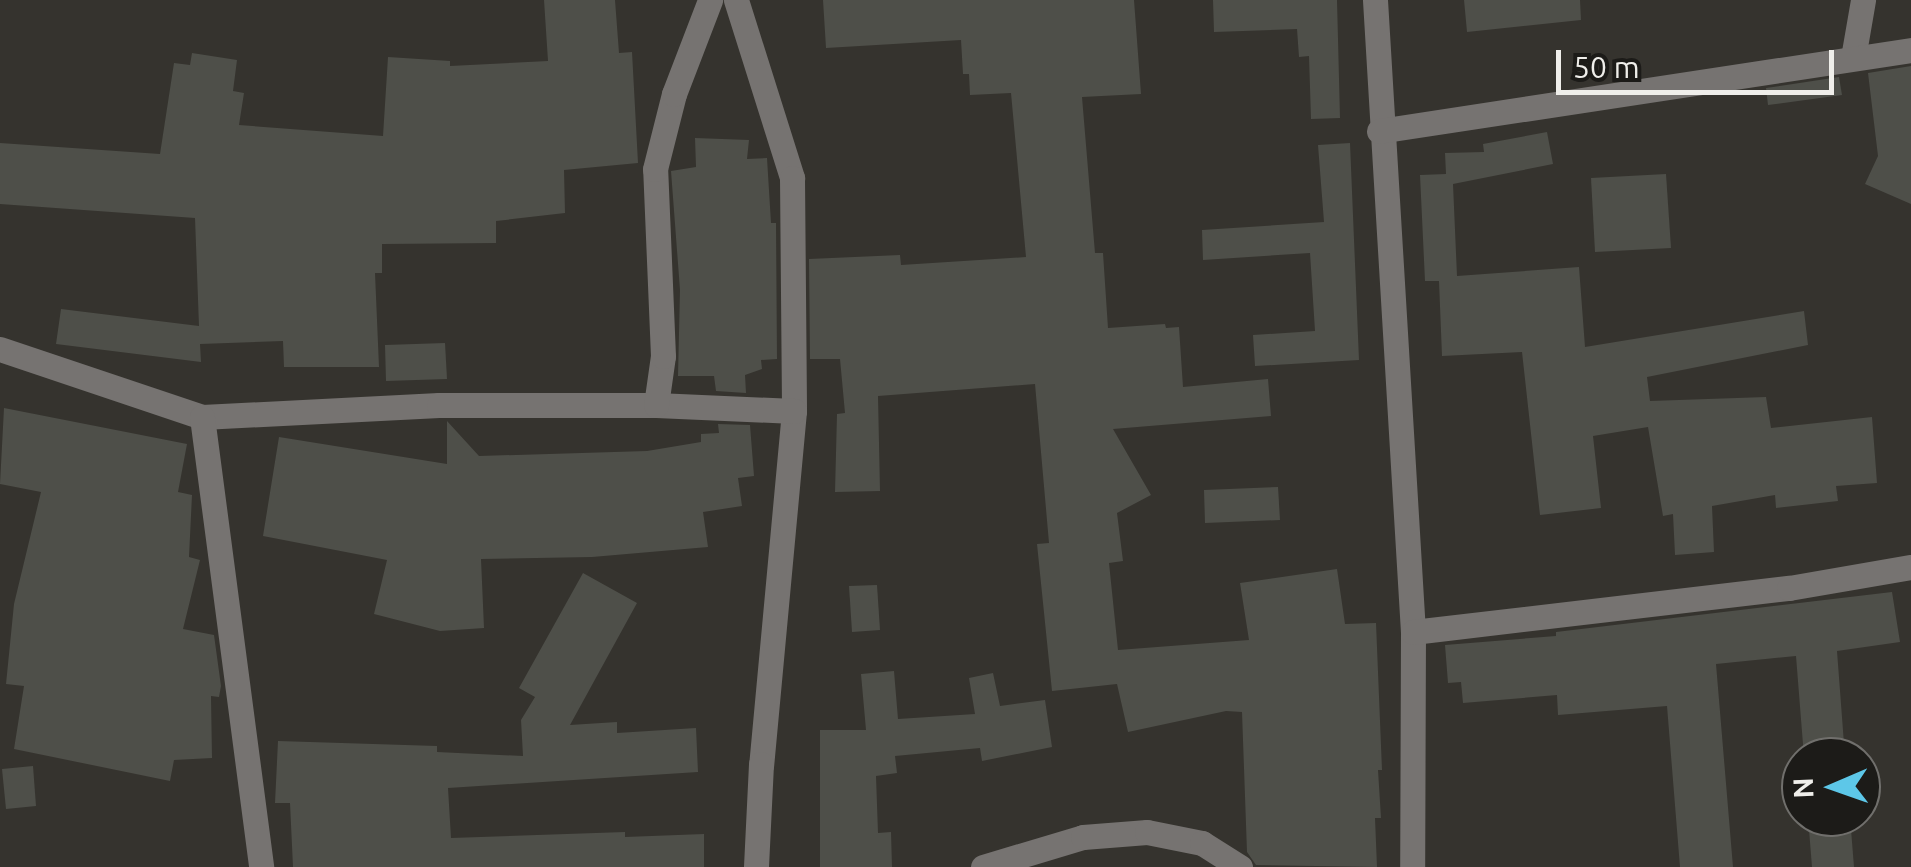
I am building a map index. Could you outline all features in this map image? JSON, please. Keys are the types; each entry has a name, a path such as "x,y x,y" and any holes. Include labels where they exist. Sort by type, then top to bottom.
{"street":[{"path":"656,405 663,356 655,170 674,94 710,0"},
{"path":"736,0 792,178 794,411 761,764 756,867"},
{"path":"1375,0 1379,130 1413,632 1412,867"},
{"path":"1853,58 1863,0"},
{"path":"1379,130 1911,50"},
{"path":"0,349 202,417 439,405 656,405 794,411"},
{"path":"202,417 261,867"},
{"path":"1413,632 1789,588 1911,567"},
{"path":"983,867 1083,836 1147,832 1202,843 1240,867"}],"building":[{"path":"544,0 615,0 619,53 632,52 638,163 564,170 565,213 496,221 496,243 382,244 382,273 375,273 379,367 284,367 283,341 200,344 201,362 56,344 61,309 199,326 195,218 0,204 0,143 160,154 174,63 190,65 192,53 237,60 233,91 244,93 239,125 383,136 388,57 450,61 450,66 548,61"},
{"path":"823,0 1134,0 1141,94 1082,97 1095,253 1103,253 1108,328 1165,324 1166,328 1179,327 1183,387 1268,379 1271,416 1113,429 1151,495 1117,513 1123,561 1109,563 1118,650 1249,640 1240,583 1337,569 1345,624 1376,623 1382,770 1378,770 1381,818 1375,818 1377,867 1256,865 1247,852 1242,712 1226,711 1128,732 1117,684 1052,691 1037,544 1049,543 1035,384 878,396 880,491 835,492 837,414 845,413 840,359 810,359 809,259 900,255 901,265 1026,257 1011,93 970,95 969,74 963,74 961,40 826,48"},
{"path":"1213,0 1337,0 1340,118 1311,119 1309,56 1299,57 1297,29 1214,32"},
{"path":"1464,0 1580,0 1581,20 1467,32"},
{"path":"1911,66 1911,204 1865,184 1878,156 1868,73"},
{"path":"1839,77 1842,95 1768,105 1766,88"},
{"path":"1547,132 1553,164 1453,184 1457,276 1579,267 1585,347 1804,311 1808,345 1647,377 1650,401 1766,397 1771,428 1872,417 1877,483 1836,486 1838,501 1776,508 1775,495 1712,506 1714,552 1675,555 1673,514 1663,516 1648,427 1593,436 1601,508 1540,515 1522,352 1442,356 1439,281 1425,281 1420,175 1446,174 1445,153 1484,152 1483,144"},
{"path":"695,138 749,140 747,159 767,158 771,223 776,223 777,359 761,360 762,369 745,375 746,393 716,391 714,376 678,376 680,290 671,171 696,167"},
{"path":"1350,143 1359,360 1255,366 1253,335 1315,331 1310,253 1203,260 1202,230 1324,222 1318,145"},
{"path":"1666,174 1671,248 1595,252 1591,178"},
{"path":"445,343 447,379 386,381 385,345"},
{"path":"4,408 187,444 178,492 192,495 189,557 200,560 183,629 214,635 221,686 219,697 211,696 212,758 174,760 170,781 14,749 24,686 6,684 14,604 41,492 0,484"},
{"path":"447,421 479,456 647,451 701,442 701,434 719,433 718,424 750,425 754,476 738,478 742,506 703,512 708,547 592,557 481,559 484,628 440,631 374,614 387,560 263,536 279,437 447,464"},
{"path":"1278,487 1280,520 1205,523 1204,490"},
{"path":"583,573 637,603 570,725 617,722 617,733 696,728 698,772 448,788 451,838 625,832 625,837 704,834 704,867 293,867 290,803 275,803 278,741 437,746 437,752 523,756 521,720 535,697 519,688"},
{"path":"877,585 880,630 852,632 849,586"},
{"path":"1892,592 1900,642 1837,651 1843,737 1802,737 1796,656 1716,664 1733,867 1680,867 1667,706 1558,715 1557,695 1463,703 1461,682 1448,683 1445,645 1556,636 1556,632"},
{"path":"894,671 898,719 975,714 969,678 993,673 1000,706 1045,700 1052,747 982,761 980,748 895,756 897,773 876,776 878,833 891,832 892,867 820,867 820,730 866,730 861,674"},
{"path":"33,766 36,806 6,809 2,769"},
{"path":"1810,837 1852,837 1854,867 1812,867"}]}
